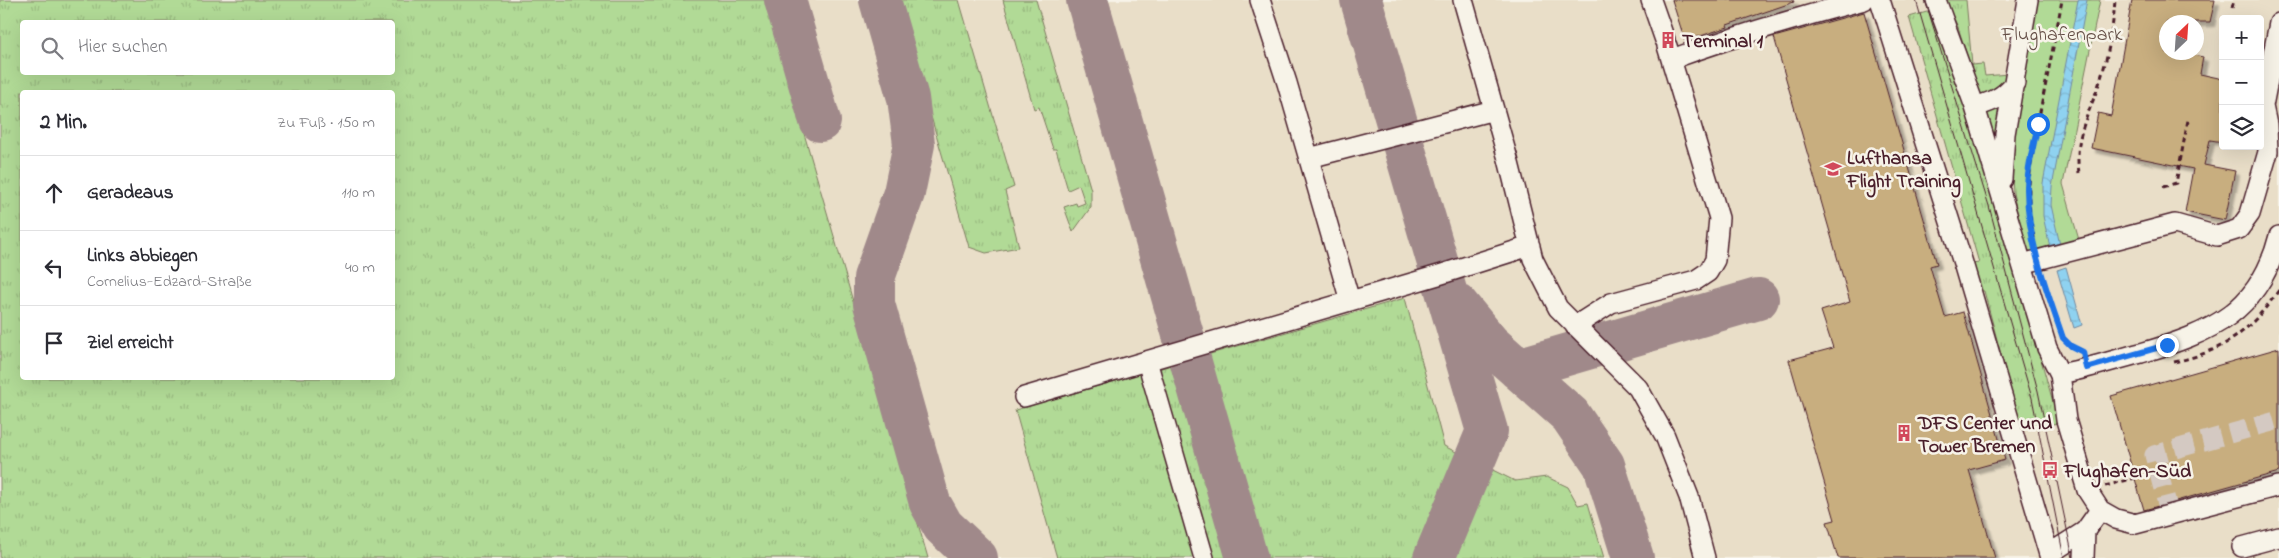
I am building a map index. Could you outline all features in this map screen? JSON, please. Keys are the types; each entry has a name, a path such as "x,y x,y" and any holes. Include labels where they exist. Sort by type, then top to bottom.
{"street":[{"path":"1260,0 1309,158 1350,301"},
{"path":"1463,0 1533,259 1558,308 1638,388 1665,436 1689,497 1705,558"},
{"path":"1575,326 1610,303 1696,280 1708,272 1716,260 1719,218 1652,0"},
{"path":"1668,48 1751,34 1770,25 1864,0"},
{"path":"1880,0 1963,263 2050,556 2085,531 2100,510 2096,488 2066,420 2060,374 2047,348 2031,262 2003,198 1975,107 1936,0"},
{"path":"2003,198 2005,134 2028,0"},
{"path":"2031,262 2175,224 2217,236 2239,229 2250,214 2268,152 2268,125 2263,106 2279,24"},
{"path":"1975,107 1994,102 2004,96 2015,83"},
{"path":"1309,158 1494,110"},
{"path":"2060,374 2085,360 2192,336 2225,320 2252,296 2262,280 2279,236"},
{"path":"1024,397 1530,246"},
{"path":"1147,361 1204,558"},
{"path":"2100,510 2116,519 2135,524 2279,486"},
{"path":"2084,558 2085,531"},
{"path":"2242,547 2279,537"}],"path":[{"path":"2031,262 2027,187 2062,0"},
{"path":"2079,173 2077,160 2078,138 2099,85 2110,44 2115,0"},
{"path":"2232,8 2234,0"},
{"path":"2163,187 2176,183 2188,120"},
{"path":"2169,364 2188,359 2234,340 2261,315 2279,290"},
{"path":"2061,332 2063,338 2085,360 2092,349"},
{"path":"2096,488 2101,477"},
{"path":"2096,488 2135,478"}],"shaded area":[{"path":"0,0 2279,0 2279,558 0,558"}],"green space":[{"path":"0,0 765,0 928,558 0,558"},
{"path":"897,0 959,0 1014,187 1005,191 1019,247 986,253 969,247"},
{"path":"1003,0 1036,0 1091,190 1091,207 1073,232 1064,207 1076,203 1077,206 1085,203 1079,185 1068,190 1056,149 1053,149 1039,107 1034,109"},
{"path":"1945,0 1966,0 1972,65 1983,64 1985,76 2008,74 2006,88 1981,100 1958,27"},
{"name":"Flughafenpark","path":"2038,0 2100,0 2063,184 2079,240 2033,253 2025,248 2013,193 2011,161 2014,127"},
{"path":"1934,10 2012,258 2059,423 2021,429 1984,291 1980,291 1972,264 1979,263 1909,17"},
{"path":"2005,101 1997,162 1984,110"},
{"path":"1405,298 1444,446 1515,481 1547,477 1568,487 1578,505 1588,503 1604,558 1057,558 1015,410"}],"water":[{"path":"2078,0 2087,0 2052,187 2051,205 2060,245 2050,248 2043,216 2043,183"},
{"path":"2066,267 2082,325 2074,328 2057,270"}],"building":[{"name":"Terminal 1","path":"1672,0 1793,0 1794,2 1685,41"},
{"path":"2132,0 2215,0 2210,22 2204,22 2204,15 2159,15 2159,60 2202,60 2200,74 2219,78 2219,141 2210,140 2204,165 2235,171 2225,220 2185,212 2193,169 2091,148 2098,113 2111,116"},
{"path":"1864,12 1937,264 1930,266 1945,317 1963,312 2005,460 1969,470 1995,558 1838,558 1827,522 1835,520 1789,360 1833,348 1821,311 1850,302 1774,37"},
{"path":"2279,348 2279,472 2144,510 2111,396"}],"taxiway":[{"path":"785,0 820,121"},
{"path":"880,0 908,98 914,144 904,193 874,278 874,304 930,503 943,526 977,558"},
{"path":"1087,0 1247,558"},
{"path":"1361,0 1487,431 1434,558"},
{"path":"1518,369 1758,299"},
{"path":"1457,304 1490,344 1570,415 1604,465 1633,558"}],"tunnel":[{"path":"2170,515 2154,455 2279,420"}],"tram line":[{"path":"1916,0 2032,398 2064,558"},
{"path":"1925,0 1989,206 2038,391 2073,558"}],"place":[{"name":"Terminal 1","path":"1668,40"},
{"name":"Lufthansa Flight Training","path":"1833,169"},
{"name":"DFS Center und Tower Bremen","path":"1904,433"},
{"name":"Flughafen-Süd","path":"2050,470"}],"route":[{"path":"2038,124 2027,187 2029,216 2039,260 2063,338 2071,346 2083,352 2086,368 2167,345"}]}
